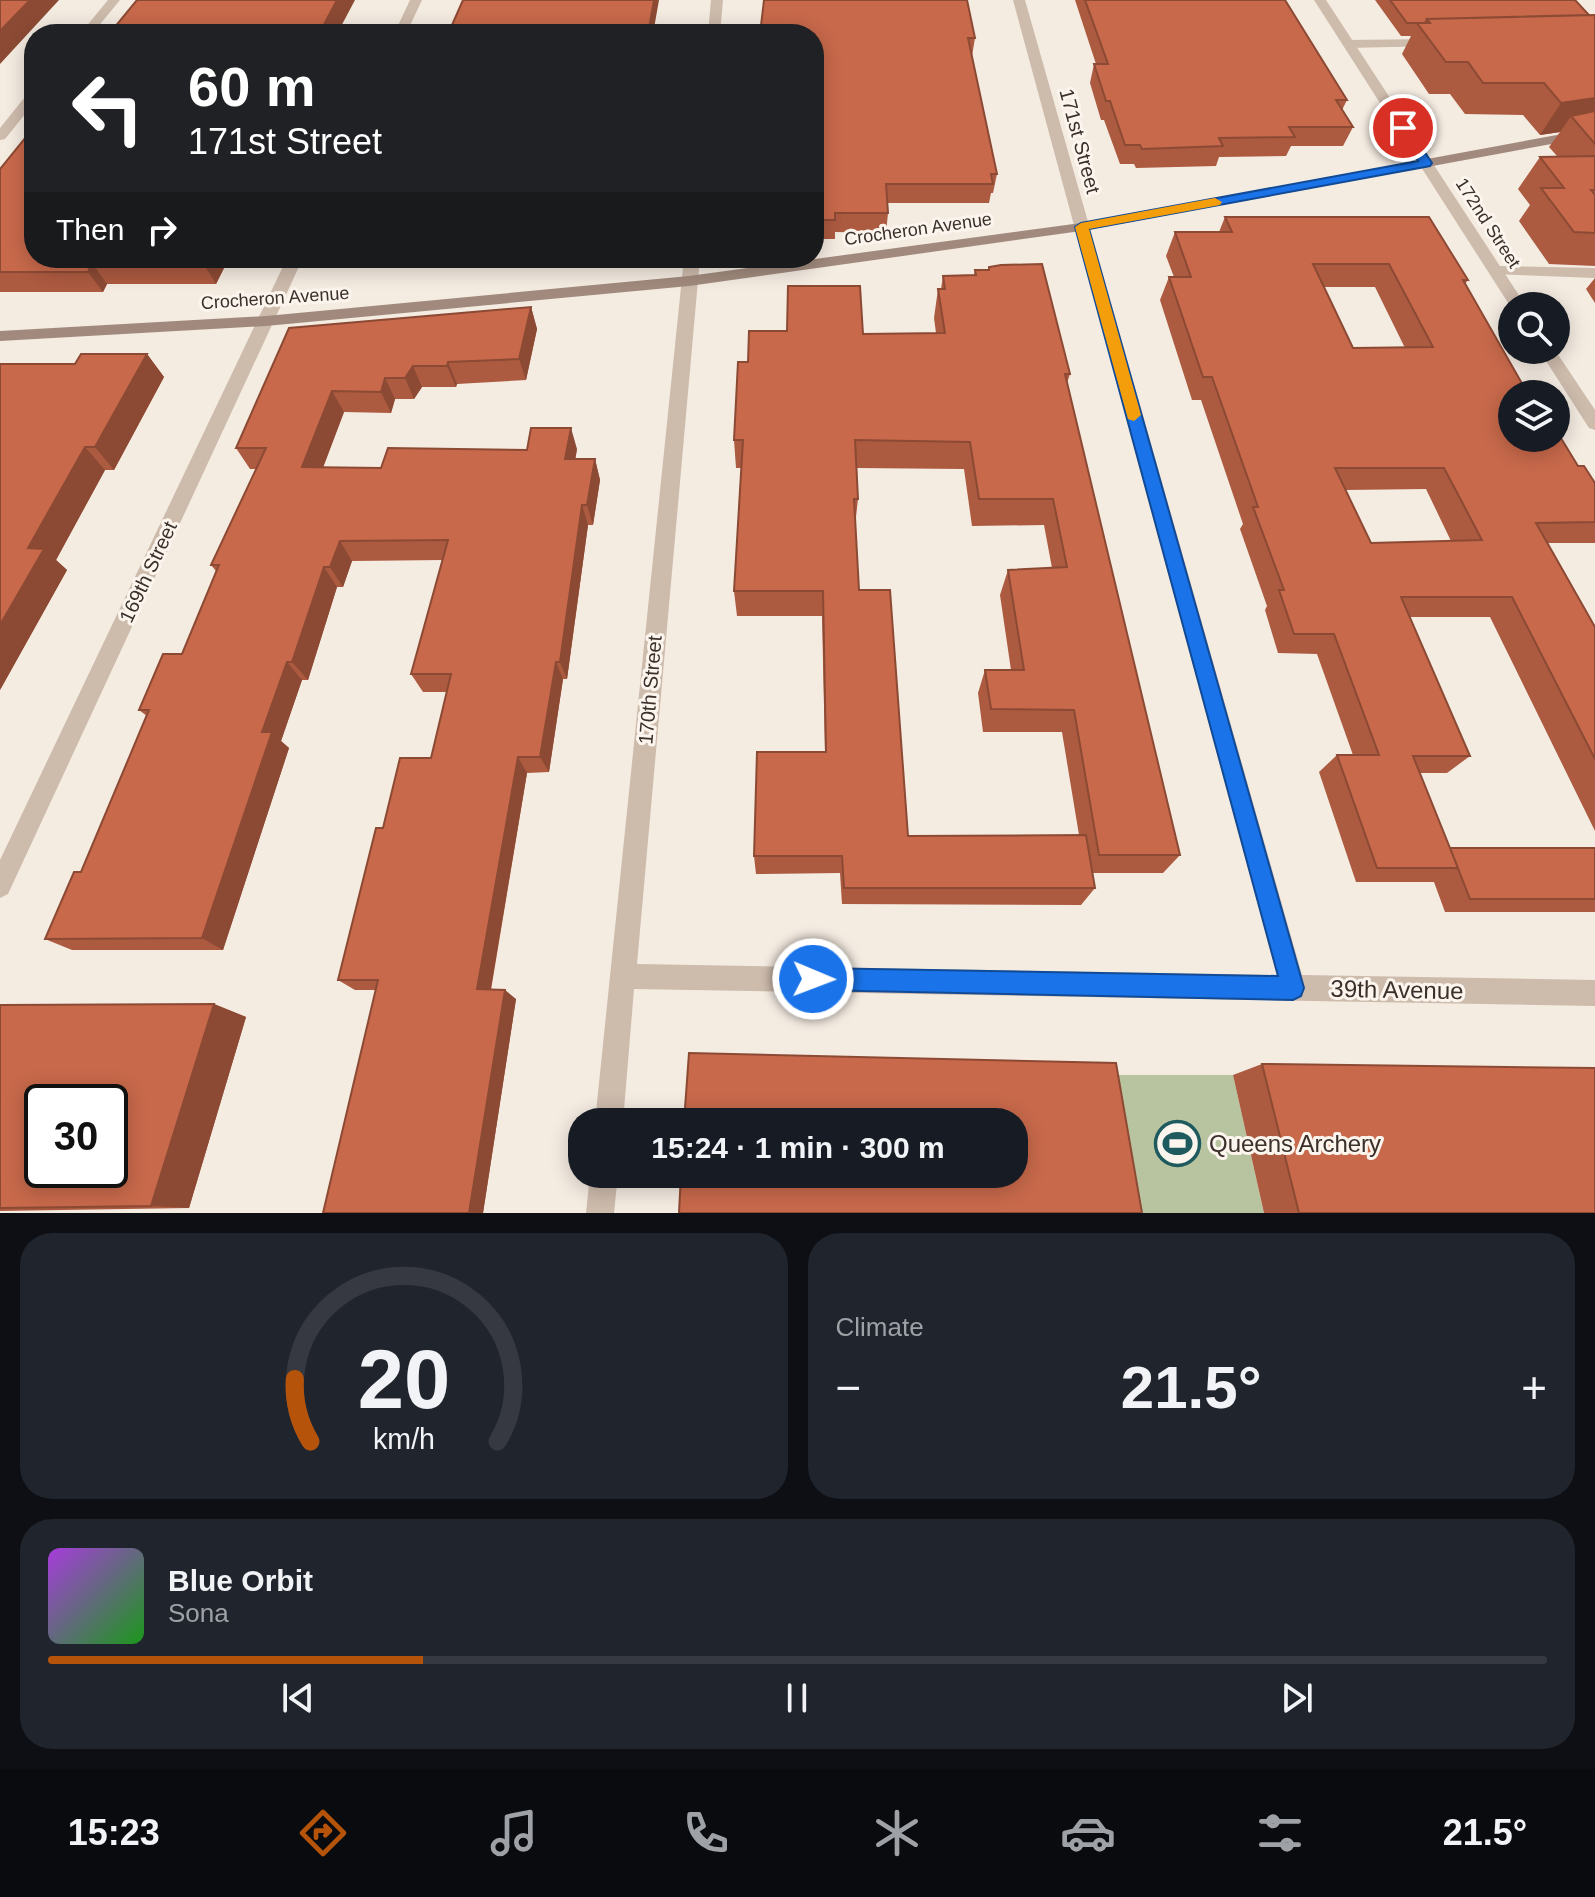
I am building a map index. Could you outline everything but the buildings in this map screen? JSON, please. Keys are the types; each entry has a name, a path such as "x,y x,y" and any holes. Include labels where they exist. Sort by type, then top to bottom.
{"street":[{"path":"94,24 114,0"},
{"path":"405,24 416,0"},
{"path":"715,24 717,0"},
{"name":"171st Street","path":"1019,0 1293,988"},
{"name":"172nd Street","path":"1320,0 1509,292"},
{"path":"1348,44 1446,43"},
{"path":"0,136 24,107"},
{"name":"Crocheron Avenue","path":"824,262 1081,227 1595,132"},
{"name":"169th Street","path":"0,886 290,268"},
{"name":"170th Street","path":"610,1108 691,268"},
{"name":"Crocheron Avenue","path":"0,336 266,321 689,281 783,268"},
{"path":"1496,271 1595,273"},
{"path":"1556,364 1595,424"},
{"name":"39th Avenue","path":"623,976 1595,993"},
{"path":"600,1213 603,1188"}],"green space":[{"name":"Queens Archery","path":"1096,1075 1233,1075 1264,1213 1118,1213"}],"slow traffic":[{"path":"1134,415 1081,227 1215,202"}],"place":[{"name":"Queens Archery","path":"1178,1144"}],"route":[{"path":"813,979 1293,988 1081,227 1426,163 1403,128"}]}
